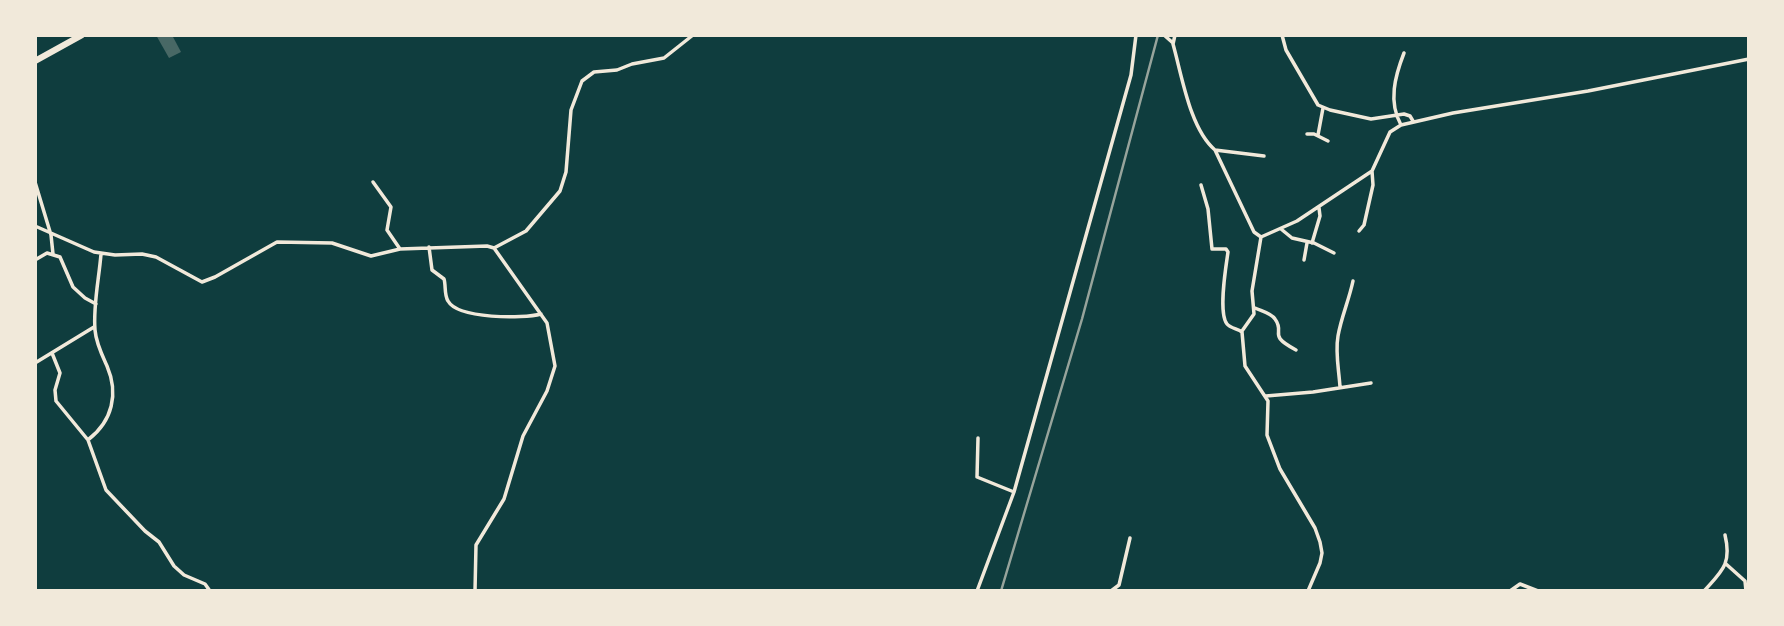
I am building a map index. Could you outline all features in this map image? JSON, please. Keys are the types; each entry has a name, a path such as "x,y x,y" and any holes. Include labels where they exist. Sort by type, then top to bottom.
{"highway":[{"path":"35,61 82,35"}],"street":[{"path":"494,248 526,231 560,191 566,172 571,110 582,81 594,72 664,58 693,35"},
{"path":"977,591 1014,492 1132,75 1136,35"},
{"path":"1164,35 1174,44"},
{"path":"1175,35 1174,44 1189,106 1206,143 1216,150 1264,156"},
{"path":"1282,35 1286,50 1313,97 1323,108 1371,119 1408,114 1413,121"},
{"path":"1401,125 1395,114 1395,81 1404,53"},
{"path":"1359,231 1364,225 1373,185 1372,171 1390,132 1401,125 1588,92 1749,59"},
{"path":"1318,135 1323,108"},
{"path":"1307,134 1318,135 1328,141"},
{"path":"1216,150 1254,232 1261,237"},
{"path":"1261,237 1282,229 1372,171"},
{"path":"35,182 51,235 53,254"},
{"path":"373,182 391,207 387,230 400,249"},
{"path":"1201,185 1208,209 1212,249 1227,249 1228,252 1223,312 1229,326 1242,332"},
{"path":"1304,260 1320,216 1319,207"},
{"path":"35,226 51,235 102,254 148,255 202,282 277,242 332,243 371,256 400,249 429,247 494,248 547,323 555,372 523,436 504,499 476,545 475,591"},
{"path":"1282,229 1289,236 1334,253"},
{"path":"1261,237 1252,291 1255,308 1252,319 1242,332 1245,366 1266,396 1269,416 1267,435 1280,469 1315,528 1320,542 1320,563 1308,591"},
{"path":"429,247 432,270 444,279 447,298 451,304 487,317 528,317 541,314"},
{"path":"35,260 43,254 53,254 63,260 68,278 77,291 96,304"},
{"path":"88,440 106,424 111,411 112,392 108,369 94,327 102,254"},
{"path":"1340,387 1338,335 1353,281"},
{"path":"1255,308 1274,316 1278,323 1277,336 1281,342 1296,350"},
{"path":"35,363 94,327"},
{"path":"52,353 60,373 55,390 56,401 88,440 106,490 159,542 174,566 184,575 205,584 210,591"},
{"path":"1266,396 1371,383"},
{"path":"978,438 977,477 1014,492"},
{"path":"1704,591 1726,564 1725,535"},
{"path":"1111,591 1119,585 1130,538"},
{"path":"1726,564 1745,581 1746,591"},
{"path":"1510,591 1520,584 1538,591"}],"building":[{"path":"156,35 172,35 181,52 169,58"}],"railway":[{"path":"1001,591 1082,319 1158,35"}]}
